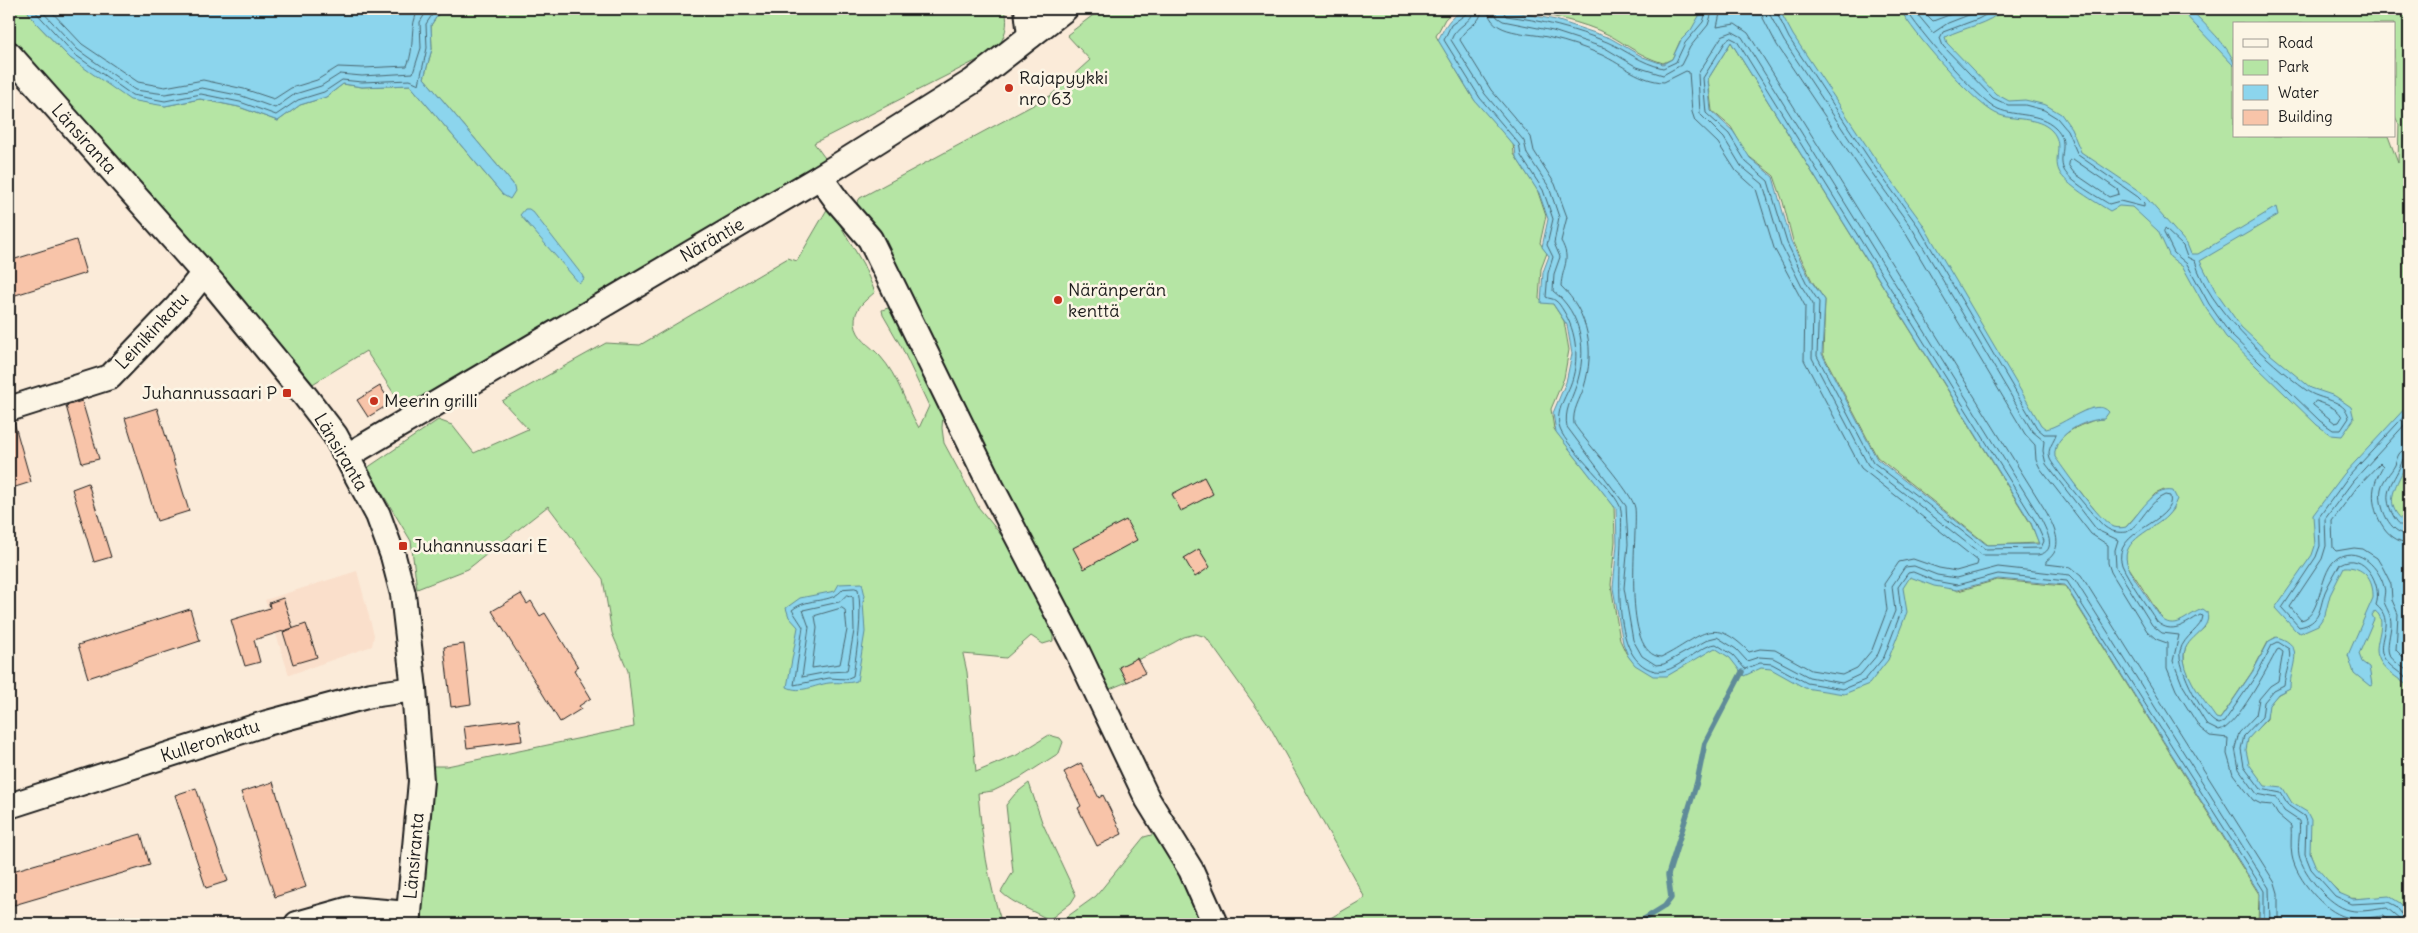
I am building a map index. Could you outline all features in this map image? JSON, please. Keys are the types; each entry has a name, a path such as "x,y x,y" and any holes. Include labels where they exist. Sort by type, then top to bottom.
{"street":[{"path":"1027,9 1030,36"},
{"name":"Näräntie","path":"347,456 820,177 973,81 1066,9"},
{"name":"Länsiranta","path":"9,54 204,273 307,399 335,435 378,515 393,556 403,594 414,689 421,781 408,919"},
{"path":"820,177 838,202 870,239 990,484 1078,652 1148,800 1191,870 1215,924"},
{"name":"Leinikinkatu","path":"9,409 110,377 178,306 204,273"},
{"name":"Kulleronkatu","path":"9,806 267,723 371,695 414,689"},
{"path":"301,924 350,909 408,919"}],"shaded area":[{"path":"357,571 374,635 372,646 289,675 265,600"}],"green space":[{"path":"9,9 26,9 36,23 70,58 100,77 165,106 200,99 239,107 278,121 300,105 326,97 343,84 362,87 410,85 503,195 513,184 424,78 432,49 431,25 442,9 1005,9 1007,20 1004,35 997,50 814,143 835,172 404,409 366,351 311,385 9,40"},
{"path":"1101,9 1456,9 1445,19 1436,36 1473,98 1513,143 1514,154 1537,189 1546,216 1540,243 1547,253 1541,269 1539,299 1551,301 1564,321 1569,350 1564,378 1551,409 1554,429 1614,506 1615,541 1611,585 1620,640 1633,662 1713,645 1900,585 1908,573 1958,591 1997,580 2065,586 2259,894 2258,924 1320,924 1365,898 1269,725 1206,637 1196,634 1184,637 1159,651 1119,667 1127,682 1100,693 855,206 860,198 1050,96 1090,60 1067,35"},
{"path":"1516,9 1702,9 1691,31 1680,41 1672,59 1663,63 1598,30 1563,19"},
{"path":"1778,9 2409,9 2409,915 2372,899 2345,898 2315,868 2296,808 2264,786 2248,764 2245,751 2247,739 2267,719 2268,706 2277,695 2289,688 2276,637 2268,642 2252,672 2222,716 2219,720 2215,719 2190,681 2184,659 2185,649 2190,640 2205,627 2179,622 2170,625 2165,623 2126,563 2126,552 2133,540 2173,509 2164,490 2155,494 2125,528 2115,528 2105,523 2054,458 2054,450 2061,438 2067,433 2081,425 2106,417 2086,410 2053,428 2045,430 2040,425 1875,160 1792,36"},
{"path":"1731,42 2031,524 2039,543 1988,545 1877,457 1823,354 1825,300 1812,281 1793,241 1774,176 1747,155 1731,127 1712,111 1708,79"},
{"path":"829,206 863,264 875,292 861,305 856,313 855,323 858,333 887,364 919,428 929,406 882,310 888,308 903,326 943,415 944,443 979,508 1016,553 1053,636 1053,641 1043,644 1031,636 1006,658 963,654 967,672 976,772 1017,755 1049,735 1060,738 1063,742 1059,753 1020,778 993,791 978,793 986,860 1002,924 418,924 430,766 447,766 634,727 628,671 612,633 603,579 548,506 468,569 417,589 411,541 367,468 438,420 452,425 474,453 528,429 502,401 606,343 640,345 788,258 797,261"},
{"path":"1029,783 1042,822 1076,895 1071,903 1049,920 1018,904 1001,892 1013,872 1006,805 1015,794"},
{"path":"1155,834 1163,842 1204,924 1057,924 1096,896 1144,837"}],"water":[{"path":"26,9 442,9 431,25 432,49 424,78 513,184 515,191 510,199 503,195 410,85 362,87 343,84 326,97 300,105 278,121 239,107 200,99 165,106 130,100 70,58 36,23"},
{"path":"1475,9 1516,12 1556,20 1610,38 1643,57 1663,64 1672,59 1681,40 1691,30 1703,9 1779,9 1793,35 1876,160 1922,223 2041,425 2046,429 2053,427 2079,413 2096,407 2103,408 2109,412 2104,419 2079,425 2071,430 2064,435 2055,449 2055,457 2100,516 2114,527 2126,527 2153,497 2159,493 2173,491 2177,499 2172,510 2162,521 2133,541 2126,555 2127,563 2137,583 2162,619 2172,623 2203,609 2207,612 2208,619 2206,625 2187,645 2184,652 2184,660 2193,683 2216,718 2220,719 2223,715 2253,671 2269,641 2277,637 2292,646 2295,657 2290,688 2278,694 2269,705 2267,718 2248,739 2246,750 2249,764 2265,786 2283,788 2292,803 2307,812 2311,820 2310,853 2316,867 2339,893 2353,899 2389,896 2400,903 2409,914 2409,924 2259,924 2260,894 2065,585 1998,579 1957,590 1934,586 1910,577 1903,588 1907,612 1888,660 1869,684 1844,694 1805,688 1771,669 1761,668 1744,676 1730,658 1715,648 1667,676 1653,676 1635,665 1628,656 1623,643 1613,588 1617,544 1616,509 1556,432 1553,413 1566,382 1572,354 1567,325 1553,304 1541,303 1543,272 1549,256 1542,247 1548,219 1539,193 1516,157 1515,147 1475,101 1438,40 1452,18","holes":["1731,42 2031,523 2039,544 1987,545 1877,459 1822,354 1825,300 1811,281 1791,241 1773,177 1750,158 1733,131 1711,111 1708,79"]},
{"path":"1900,9 2004,9 1991,19 1945,37 1947,43 1996,94 2009,101 2025,100 2046,105 2061,114 2071,128 2081,152 2142,193 2187,244 2191,254 2198,254 2276,207 2278,215 2200,261 2215,290 2241,327 2311,388 2335,396 2351,407 2354,419 2342,436 2331,435 2317,425 2226,337 2205,307 2183,267 2170,257 2158,231 2132,207 2119,206 2110,211 2068,182 2062,176 2057,166 2058,146 2056,136 2052,131 2039,123 2002,116 1985,106 1943,65 1917,34"},
{"path":"2180,9 2190,9 2212,32 2225,46 2233,60 2233,65"},
{"path":"525,209 533,212 582,275 584,279 579,283 520,215"},
{"path":"2409,404 2409,454 2397,482 2392,500 2399,516 2409,525 2409,687 2387,670 2380,661 2377,645 2381,620 2375,611 2372,615 2374,619 2359,654 2362,662 2369,667 2372,685 2370,686 2354,673 2348,655 2373,598 2372,585 2362,571 2351,567 2344,567 2330,595 2325,615 2318,625 2300,633 2275,608 2312,555 2315,546 2313,515 2344,474"},
{"path":"862,583 865,596 863,602 865,632 857,681 829,683 797,690 787,687 798,627 789,617 786,608 800,598 835,591 839,584"}],"building":[{"path":"76,240 86,273 9,297 9,261"},
{"name":"Meerin grilli","path":"380,386 391,403 368,417 357,400"},
{"path":"82,401 99,459 82,463 66,406"},
{"path":"157,408 189,511 157,521 125,418"},
{"path":"9,422 14,422 31,482 9,489"},
{"path":"1204,477 1213,494 1181,511 1172,494"},
{"path":"88,483 111,557 94,562 72,489"},
{"path":"1126,520 1137,540 1084,569 1073,548"},
{"path":"1199,549 1210,567 1195,577 1184,558"},
{"path":"521,594 527,604 531,601 540,616 545,613 578,667 574,670 591,698 579,706 581,709 560,722 492,611"},
{"path":"283,598 293,628 254,640 260,662 245,666 231,620 270,608 269,603"},
{"path":"190,609 200,641 88,678 78,645"},
{"path":"306,624 317,657 293,664 283,632"},
{"path":"464,644 471,704 451,707 444,647"},
{"path":"1137,658 1145,673 1127,682 1119,667"},
{"path":"519,719 522,741 467,748 464,726"},
{"path":"1081,763 1099,798 1103,795 1122,834 1097,846 1078,808 1081,806 1064,772"},
{"path":"273,782 306,887 275,897 241,792"},
{"path":"196,788 228,881 206,888 175,795"},
{"path":"141,834 150,865 14,905 9,888 9,872"}],"waterway":[{"path":"1636,924 1665,906 1671,898 1668,875 1697,782 1705,743 1742,672"}],"place":[{"name":"Rajapyykki nro 63","path":"1009,88"},
{"name":"Näränperän kenttä","path":"1058,300"},
{"name":"Juhannussaari P","path":"287,393"},
{"name":"Meerin grilli","path":"374,401"},
{"name":"Juhannussaari E","path":"403,546"}]}
